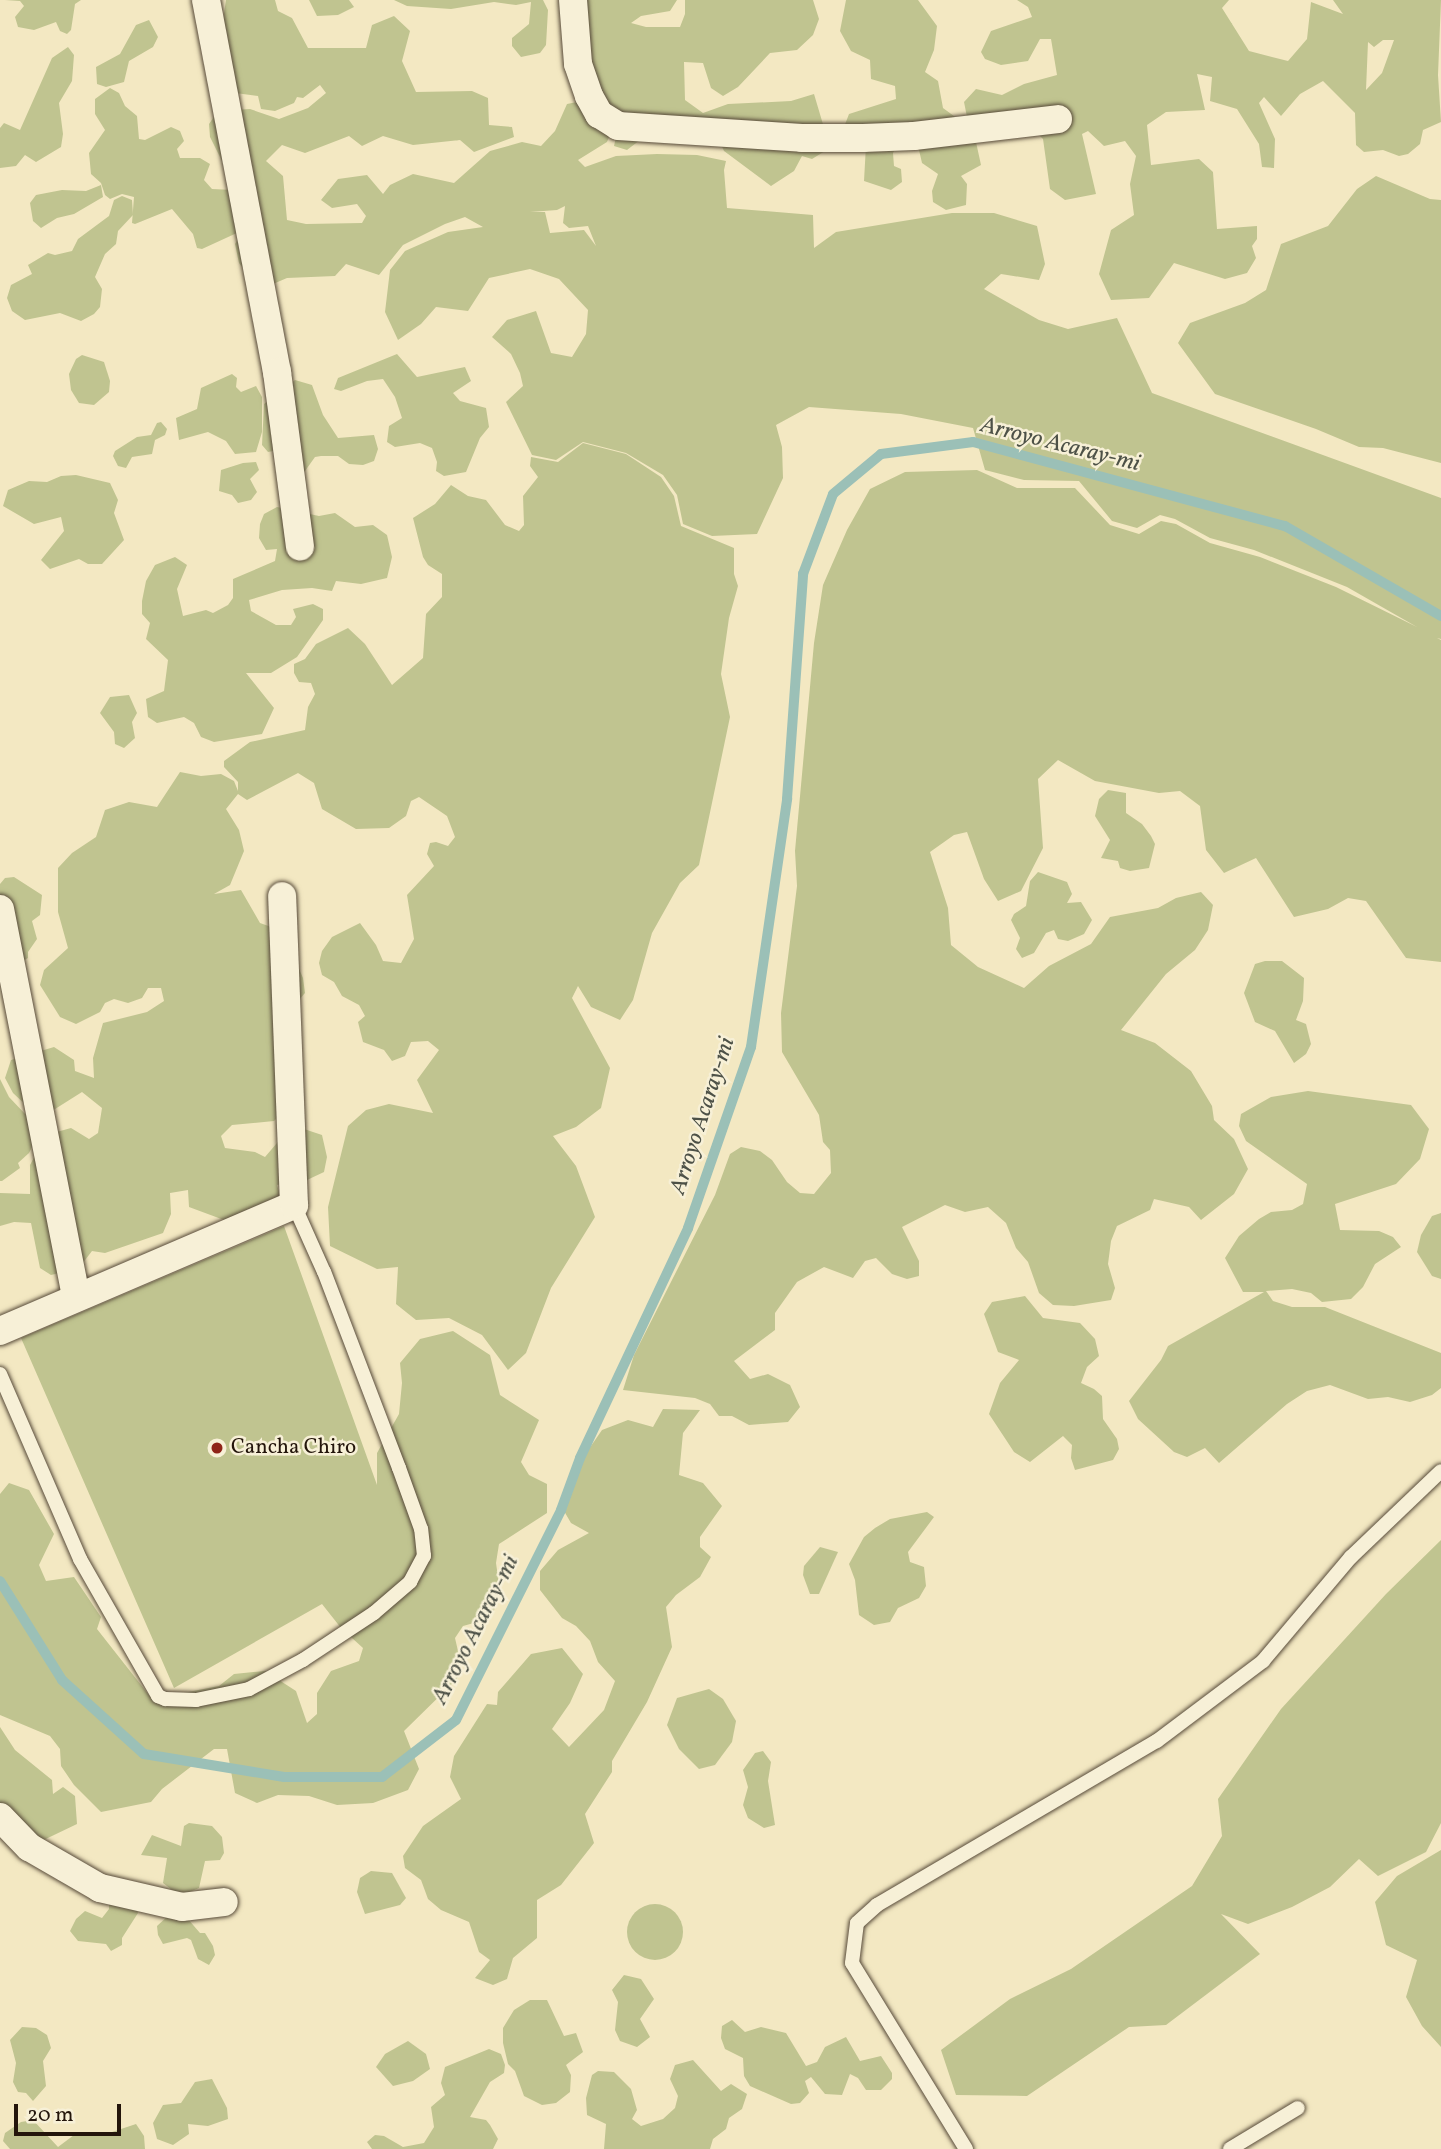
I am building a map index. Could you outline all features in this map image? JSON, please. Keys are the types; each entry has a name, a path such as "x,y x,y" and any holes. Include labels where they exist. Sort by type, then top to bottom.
{"street":[{"path":"206,0 277,372 300,546"},
{"path":"573,0 578,64 589,96 599,114 618,126 863,138 914,136 1058,119"},
{"path":"0,1331 76,1296 294,1205 282,896"},
{"path":"0,909 76,1296"},
{"path":"0,1817 29,1847 100,1888 182,1907 224,1902"}],"lane":[{"path":"0,1374 80,1559 158,1696 165,1699 196,1700 249,1689 303,1660 374,1613 410,1582 424,1556 421,1529 399,1468 324,1272 294,1205"},
{"path":"966,2149 852,1963 857,1923 877,1905 1157,1741 1263,1661 1352,1557 1441,1471"},
{"path":"1230,2149 1298,2108"}],"green space":[{"path":"5,0 81,0 75,4 71,30 67,34 60,31 56,22 34,30 18,27 15,17 24,6 20,1"},
{"path":"226,0 275,0 278,11 292,18 308,48 366,48 372,25 394,16 410,31 402,61 416,92 472,91 488,98 489,125 512,127 514,137 474,152 460,140 413,145 383,136 362,146 349,136 305,153 282,145 266,161 283,176 287,220 306,224 362,223 366,216 357,204 332,208 321,200 338,179 367,175 383,194 390,185 413,174 454,183 490,151 522,142 541,146 555,131 567,104 582,101 582,0 677,0 670,11 641,16 631,23 646,27 680,27 685,14 685,0 813,0 819,19 813,35 797,50 770,53 738,87 723,96 711,88 703,63 684,62 685,100 703,113 728,104 791,101 814,94 825,131 825,151 812,159 802,156 794,171 771,186 724,151 718,138 640,140 627,150 614,146 618,128 615,122 607,142 578,160 585,167 616,156 657,154 697,155 726,161 724,170 727,208 813,215 814,248 836,232 952,213 994,213 1037,226 1045,264 1039,280 1001,274 984,289 1039,320 1068,329 1117,318 1152,393 1441,498 1441,639 1437,638 1441,640 1441,962 1406,958 1366,901 1348,898 1328,909 1294,917 1256,858 1224,873 1206,850 1200,806 1180,791 1159,793 1095,781 1058,760 1038,779 1043,848 1021,891 998,901 984,879 967,832 954,835 930,852 948,908 951,945 978,967 1024,988 1049,966 1091,944 1110,917 1158,908 1176,898 1201,892 1213,905 1208,930 1195,950 1166,974 1121,1030 1155,1043 1191,1071 1212,1106 1214,1120 1234,1139 1248,1169 1234,1194 1201,1220 1189,1207 1154,1199 1150,1210 1117,1226 1111,1241 1108,1264 1115,1288 1111,1300 1074,1306 1053,1305 1039,1293 1028,1262 1016,1248 1006,1223 988,1207 965,1212 945,1205 902,1227 919,1261 919,1276 907,1279 892,1274 876,1258 865,1261 853,1278 824,1267 797,1282 775,1313 775,1330 734,1361 750,1379 768,1374 790,1385 800,1407 788,1422 749,1425 732,1416 719,1416 710,1404 695,1398 623,1390 634,1355 715,1195 730,1154 741,1147 760,1151 772,1160 787,1182 800,1193 814,1194 831,1173 830,1150 823,1142 819,1115 782,1052 781,1013 797,886 795,851 814,643 823,585 847,530 870,489 905,472 977,470 1017,488 1075,488 1110,525 1139,534 1161,521 1176,524 1210,543 1260,557 1336,587 1417,627 1347,587 1254,550 1210,538 1175,519 1160,515 1137,528 1112,521 1079,481 1024,480 985,470 973,428 901,414 809,407 776,425 782,447 783,478 757,534 712,536 683,524 677,495 663,475 626,453 583,442 556,460 532,455 506,402 523,386 520,373 511,354 492,337 507,320 536,311 551,353 572,357 586,334 588,310 559,279 530,269 489,278 468,311 436,307 421,324 398,340 385,312 390,270 405,251 448,232 483,227 465,217 403,245 379,275 346,264 335,276 287,278 266,287 253,282 239,263 235,244 244,228 232,167 222,161 210,137 209,124 218,111 250,109 279,119 308,108 326,93 320,85 303,98 297,97 294,103 275,111 261,109 258,96 228,92 223,20","holes":["565,206 563,223 569,228 588,226 596,246 584,230 550,233 545,212 530,212 557,210"]},
{"path":"309,0 349,0 354,7 338,15 317,16"},
{"path":"394,0 543,0 548,10 546,45 540,53 521,57 512,46 512,38 529,24 531,2 516,5 494,2 451,9 407,6"},
{"path":"846,0 918,0 937,26 934,50 925,72 938,81 943,108 962,122 976,142 981,165 961,176 967,184 966,205 946,210 933,202 932,191 938,174 922,163 919,150 924,133 902,136 893,153 894,166 901,169 902,182 891,190 864,181 866,145 844,127 849,114 896,99 895,86 871,79 870,60 851,51 840,31"},
{"path":"1017,0 1229,0 1222,8 1249,51 1288,61 1307,39 1311,2 1343,14 1333,0 1441,0 1438,75 1441,122 1423,130 1420,144 1408,154 1399,156 1383,150 1364,152 1356,145 1355,113 1323,81 1300,94 1281,116 1264,97 1259,103 1275,139 1274,168 1262,167 1259,144 1237,109 1210,101 1212,77 1197,74 1205,110 1166,112 1147,125 1151,165 1199,159 1213,172 1217,229 1257,226 1257,239 1252,246 1256,258 1247,273 1225,279 1174,263 1149,298 1111,300 1099,274 1111,230 1134,215 1130,184 1136,156 1125,141 1104,146 1088,131 1082,134 1096,194 1065,200 1050,189 1043,139 1029,125 968,122 964,102 976,89 1002,95 1024,84 1057,75 1051,39 1040,39 1028,61 1001,65 985,59 981,52 991,31 1032,17 1028,7","holes":["1383,40 1394,40 1382,73 1366,90 1368,42 1374,47"]},
{"path":"149,20 158,37 153,47 129,61 124,82 106,87 97,84 96,67 120,54 136,25"},
{"path":"68,47 74,55 72,81 59,103 63,134 61,147 36,162 25,155 16,166 0,168 0,128 4,123 20,130 52,58"},
{"path":"110,88 119,93 125,106 137,116 139,139 145,140 171,127 180,131 184,141 177,149 180,158 200,158 210,164 204,180 212,189 233,190 239,232 202,249 197,248 193,234 172,209 135,224 132,223 134,197 122,194 110,199 105,195 101,183 91,174 89,153 105,130 95,114 95,99"},
{"path":"1376,176 1430,199 1441,200 1441,463 1383,448 1359,447 1215,394 1178,343 1190,323 1245,303 1266,290 1281,244 1328,226 1357,189"},
{"path":"101,185 103,197 74,214 57,218 41,228 33,221 30,203 36,195 62,190 86,191"},
{"path":"122,196 132,200 133,215 118,231 116,244 105,254 95,277 102,289 100,307 94,314 81,321 60,313 25,320 12,311 7,298 11,285 32,274 28,265 48,253 55,255 72,251 78,239 109,216 114,200"},
{"path":"397,354 417,377 465,367 471,381 453,393 460,401 486,408 489,427 480,438 466,472 444,476 436,471 437,462 432,448 420,443 395,447 387,442 389,426 402,418 395,397 383,379 367,381 341,391 334,389 338,378"},
{"path":"82,355 104,362 110,381 109,392 94,405 79,403 71,390 69,374 76,359"},
{"path":"232,374 237,378 236,387 241,392 256,386 262,397 262,432 256,452 235,454 226,441 208,432 179,440 176,418 197,409 201,388"},
{"path":"295,380 312,385 323,415 338,438 374,435 378,449 374,461 363,465 349,464 338,456 315,457 295,485 278,450 268,452 262,445 264,404"},
{"path":"161,422 167,429 165,435 155,440 152,454 132,457 126,468 118,466 113,456 115,451 137,437 151,435 157,423"},
{"path":"583,443 626,454 661,477 674,496 681,526 734,548 734,574 738,586 729,618 721,674 730,717 699,865 680,883 652,933 633,1000 620,1020 591,1007 578,986 572,998 610,1068 601,1108 576,1127 553,1136 576,1166 595,1217 551,1288 526,1353 508,1370 482,1335 449,1318 416,1320 396,1304 398,1267 377,1269 330,1246 328,1207 348,1126 366,1110 389,1104 433,1113 417,1080 439,1050 428,1041 411,1042 405,1056 392,1061 384,1050 363,1042 358,1022 365,1016 359,1005 342,996 334,982 322,975 319,963 322,951 332,937 360,923 376,945 383,961 401,963 414,939 407,895 434,866 427,854 430,843 448,846 455,837 447,816 419,797 411,801 406,816 389,828 356,829 322,809 314,783 298,773 247,800 238,794 226,809 239,830 244,851 230,885 214,894 241,890 260,923 277,929 286,939 303,978 305,993 284,1017 285,1110 274,1121 232,1125 221,1136 225,1148 255,1152 265,1157 283,1136 298,1127 322,1135 327,1157 324,1172 307,1180 277,1185 282,1202 267,1201 224,1220 189,1207 188,1190 170,1193 171,1214 163,1233 105,1253 92,1251 79,1268 51,1275 40,1268 31,1223 14,1222 0,1226 0,1193 30,1194 30,1165 46,1135 71,1128 89,1139 98,1133 102,1108 82,1092 44,1116 29,1108 13,1093 5,1078 11,1060 54,1047 74,1060 75,1071 94,1078 93,1058 103,1023 147,1012 164,1001 161,988 148,988 142,998 128,1003 114,999 105,1003 100,1012 76,1024 60,1017 40,985 44,970 68,948 58,912 58,868 72,853 96,837 105,810 129,802 157,807 180,772 201,776 221,774 234,781 238,791 238,782 224,767 224,761 250,742 305,730 308,707 315,694 311,683 299,682 294,673 294,664 305,659 316,644 348,628 365,644 392,685 423,658 426,614 442,597 442,574 428,565 423,557 413,518 435,504 451,485 468,496 486,500 505,525 519,531 524,525 523,496 538,477 530,466 531,457 558,462"},
{"path":"256,462 259,470 250,479 257,492 251,500 238,503 232,495 219,491 221,470"},
{"path":"76,475 110,483 118,500 114,513 124,540 102,564 88,564 79,559 50,569 41,560 64,531 61,517 34,524 3,506 8,490 29,481 47,482 61,476"},
{"path":"277,507 319,516 335,513 355,527 373,525 387,535 392,557 387,578 361,584 336,581 332,591 312,588 282,590 249,600 251,611 276,625 291,625 296,617 293,609 313,604 323,609 323,620 297,657 271,673 246,673 274,708 262,734 214,742 201,737 194,723 184,717 157,723 148,717 146,699 164,691 168,660 146,639 150,623 142,614 142,601 146,581 155,565 175,557 187,565 177,589 183,616 206,610 213,613 228,605 233,598 233,579 275,561 277,549 266,550 259,538 264,514"},
{"path":"129,695 137,713 132,722 135,738 124,748 115,744 114,732 100,713 110,697"},
{"path":"1108,790 1126,793 1126,813 1142,824 1151,836 1155,844 1149,868 1130,871 1120,868 1118,861 1101,858 1110,840 1095,816 1099,799"},
{"path":"1038,872 1067,882 1072,894 1067,903 1081,902 1092,920 1084,934 1068,941 1058,939 1054,930 1046,933 1034,953 1022,958 1016,949 1020,938 1011,920 1014,914 1026,906 1030,881"},
{"path":"14,877 42,895 40,915 32,921 37,939 28,952 28,958 18,964 0,954 0,884 5,878"},
{"path":"1282,961 1304,978 1303,1001 1296,1020 1306,1024 1311,1044 1306,1054 1294,1063 1275,1031 1255,1022 1244,993 1255,964"},
{"path":"0,1079 9,1097 27,1116 34,1143 29,1153 18,1163 20,1168 2,1181 0,1181"},
{"path":"1308,1091 1411,1105 1429,1129 1420,1159 1396,1184 1335,1204 1340,1230 1379,1231 1393,1237 1401,1247 1375,1264 1363,1287 1351,1299 1322,1302 1311,1293 1292,1289 1266,1291 1273,1301 1292,1307 1325,1307 1441,1353 1441,1388 1432,1395 1410,1402 1388,1397 1368,1399 1330,1385 1307,1391 1287,1404 1219,1463 1205,1448 1187,1457 1174,1452 1138,1419 1129,1401 1161,1360 1168,1346 1264,1292 1243,1292 1225,1258 1239,1236 1259,1219 1271,1212 1292,1210 1303,1204 1307,1184 1246,1141 1239,1126 1241,1114 1271,1097"},
{"path":"1441,1213 1441,1279 1432,1276 1417,1252 1421,1235 1432,1216"},
{"path":"284,1226 377,1485 377,1453 399,1414 402,1383 400,1363 420,1339 453,1331 490,1355 500,1395 539,1420 521,1462 529,1475 547,1484 547,1513 499,1544 496,1563 499,1584 494,1611 488,1619 463,1626 455,1638 461,1664 457,1679 404,1731 419,1769 408,1790 373,1803 337,1805 309,1796 278,1795 257,1803 235,1793 227,1749 214,1749 162,1789 151,1802 101,1812 74,1785 61,1766 60,1749 50,1736 0,1715 0,1494 9,1483 29,1490 54,1534 39,1565 46,1581 74,1577 101,1617 97,1629 152,1699 219,1686 234,1674 265,1671 296,1691 307,1723 317,1714 317,1693 331,1671 359,1661 363,1648 341,1628 322,1604 174,1688 21,1338"},
{"path":"1025,1296 1043,1318 1080,1323 1095,1339 1099,1356 1087,1367 1081,1383 1102,1396 1103,1419 1117,1439 1119,1449 1113,1460 1075,1470 1071,1458 1072,1445 1063,1436 1030,1462 1014,1452 989,1414 1000,1383 1019,1360 998,1352 984,1314 992,1302"},
{"path":"663,1409 700,1410 683,1433 679,1475 703,1483 722,1506 700,1537 700,1547 711,1557 700,1577 676,1595 666,1607 672,1647 647,1702 612,1761 612,1772 585,1814 594,1843 561,1885 537,1900 537,1938 513,1958 507,1979 493,1985 475,1978 490,1960 479,1952 469,1922 441,1910 428,1899 421,1880 405,1868 403,1856 423,1826 461,1799 450,1777 454,1756 487,1704 497,1705 498,1692 531,1654 562,1648 583,1674 570,1703 552,1729 569,1747 604,1710 615,1681 598,1662 590,1641 576,1626 562,1618 540,1590 540,1571 558,1550 589,1533 571,1523 564,1511 582,1459 602,1430 628,1420 653,1427"},
{"path":"927,1512 934,1517 908,1552 910,1562 924,1567 926,1586 919,1598 898,1608 890,1622 874,1625 859,1615 855,1580 849,1564 864,1537 875,1528 890,1519"},
{"path":"1441,1540 1441,1823 1426,1852 1378,1876 1359,1859 1330,1887 1292,1907 1248,1924 1221,1914 1260,1954 1166,2025 1129,2027 1027,2096 956,2095 941,2050 1010,1999 1071,1969 1192,1886 1222,1836 1218,1799 1281,1709 1386,1594"},
{"path":"820,1547 838,1552 819,1594 810,1594 803,1575 804,1566"},
{"path":"709,1689 723,1699 736,1721 732,1742 715,1765 699,1769 679,1749 667,1725 677,1698"},
{"path":"0,1727 15,1750 52,1780 53,1794 63,1787 75,1796 77,1824 29,1847 0,1803"},
{"path":"763,1751 771,1762 768,1781 775,1825 764,1828 748,1818 743,1805 748,1787 743,1770 755,1753"},
{"path":"189,1823 212,1826 222,1837 224,1853 220,1860 205,1861 199,1888 180,1896 163,1883 167,1858 141,1855 152,1835 181,1846 184,1826"},
{"path":"1441,1850 1441,2047 1422,2026 1406,1997 1417,1960 1386,1945 1375,1902 1397,1876"},
{"path":"371,1871 392,1873 406,1898 400,1905 365,1914 357,1892 360,1878"},
{"path":"109,1898 135,1906 138,1913 122,1938 122,1945 111,1951 106,1944 78,1941 70,1931 76,1919 85,1911 102,1918 109,1909"},
{"path":"655,1904 666,1906 675,1912 681,1921 681,1943 675,1952 666,1958 655,1960 644,1958 635,1952 629,1943 627,1932 629,1921 635,1912 644,1906"},
{"path":"181,1911 200,1933 205,1933 213,1946 215,1955 209,1965 198,1959 191,1940 187,1938 163,1944 158,1935 157,1926 169,1915"},
{"path":"624,1975 641,1979 654,1999 640,2019 650,2037 637,2047 620,2041 615,2030 618,2002 612,1990"},
{"path":"530,2000 547,2000 564,2036 576,2033 583,2052 566,2065 571,2075 570,2092 556,2103 542,2105 524,2096 515,2071 508,2064 503,2028 514,2010"},
{"path":"732,2020 745,2032 761,2027 786,2033 806,2066 817,2062 825,2047 846,2037 860,2061 881,2056 892,2073 892,2079 881,2090 866,2090 858,2078 850,2074 842,2095 825,2094 811,2077 805,2081 809,2093 800,2103 791,2104 750,2086 744,2076 743,2058 725,2049 721,2038 722,2026"},
{"path":"22,2027 36,2028 47,2035 51,2048 43,2061 46,2086 33,2101 26,2093 18,2092 13,2082 16,2063 10,2040"},
{"path":"408,2041 426,2054 430,2069 413,2081 393,2086 376,2067 385,2054"},
{"path":"489,2049 501,2054 505,2065 504,2073 490,2082 470,2117 486,2120 490,2125 498,2139 493,2149 372,2149 367,2142 375,2135 384,2136 403,2147 424,2143 434,2127 431,2107 445,2095 441,2083 445,2067"},
{"path":"693,2060 721,2091 731,2084 747,2094 742,2109 729,2118 726,2129 713,2139 710,2149 604,2149 606,2124 587,2115 586,2098 592,2075 598,2071 614,2072 631,2089 637,2110 632,2119 641,2126 663,2119 675,2108 678,2096 670,2079 675,2065"},
{"path":"212,2079 227,2108 228,2119 208,2126 188,2124 189,2134 173,2145 157,2139 153,2123 163,2105 181,2103 195,2082"},
{"path":"33,2120 58,2147 78,2132 109,2133 136,2124 144,2136 145,2149 10,2149 3,2141 5,2133 21,2122"}],"waterway":[{"name":"Arroyo Acaray-mi","path":"0,1581 62,1680 144,1754 284,1777 382,1777 456,1720 561,1510 580,1458 688,1228 751,1047 787,799 803,574 833,494 881,454 973,442 1285,526 1441,616"}],"place":[{"name":"Cancha Chiro","path":"217,1448"}]}
